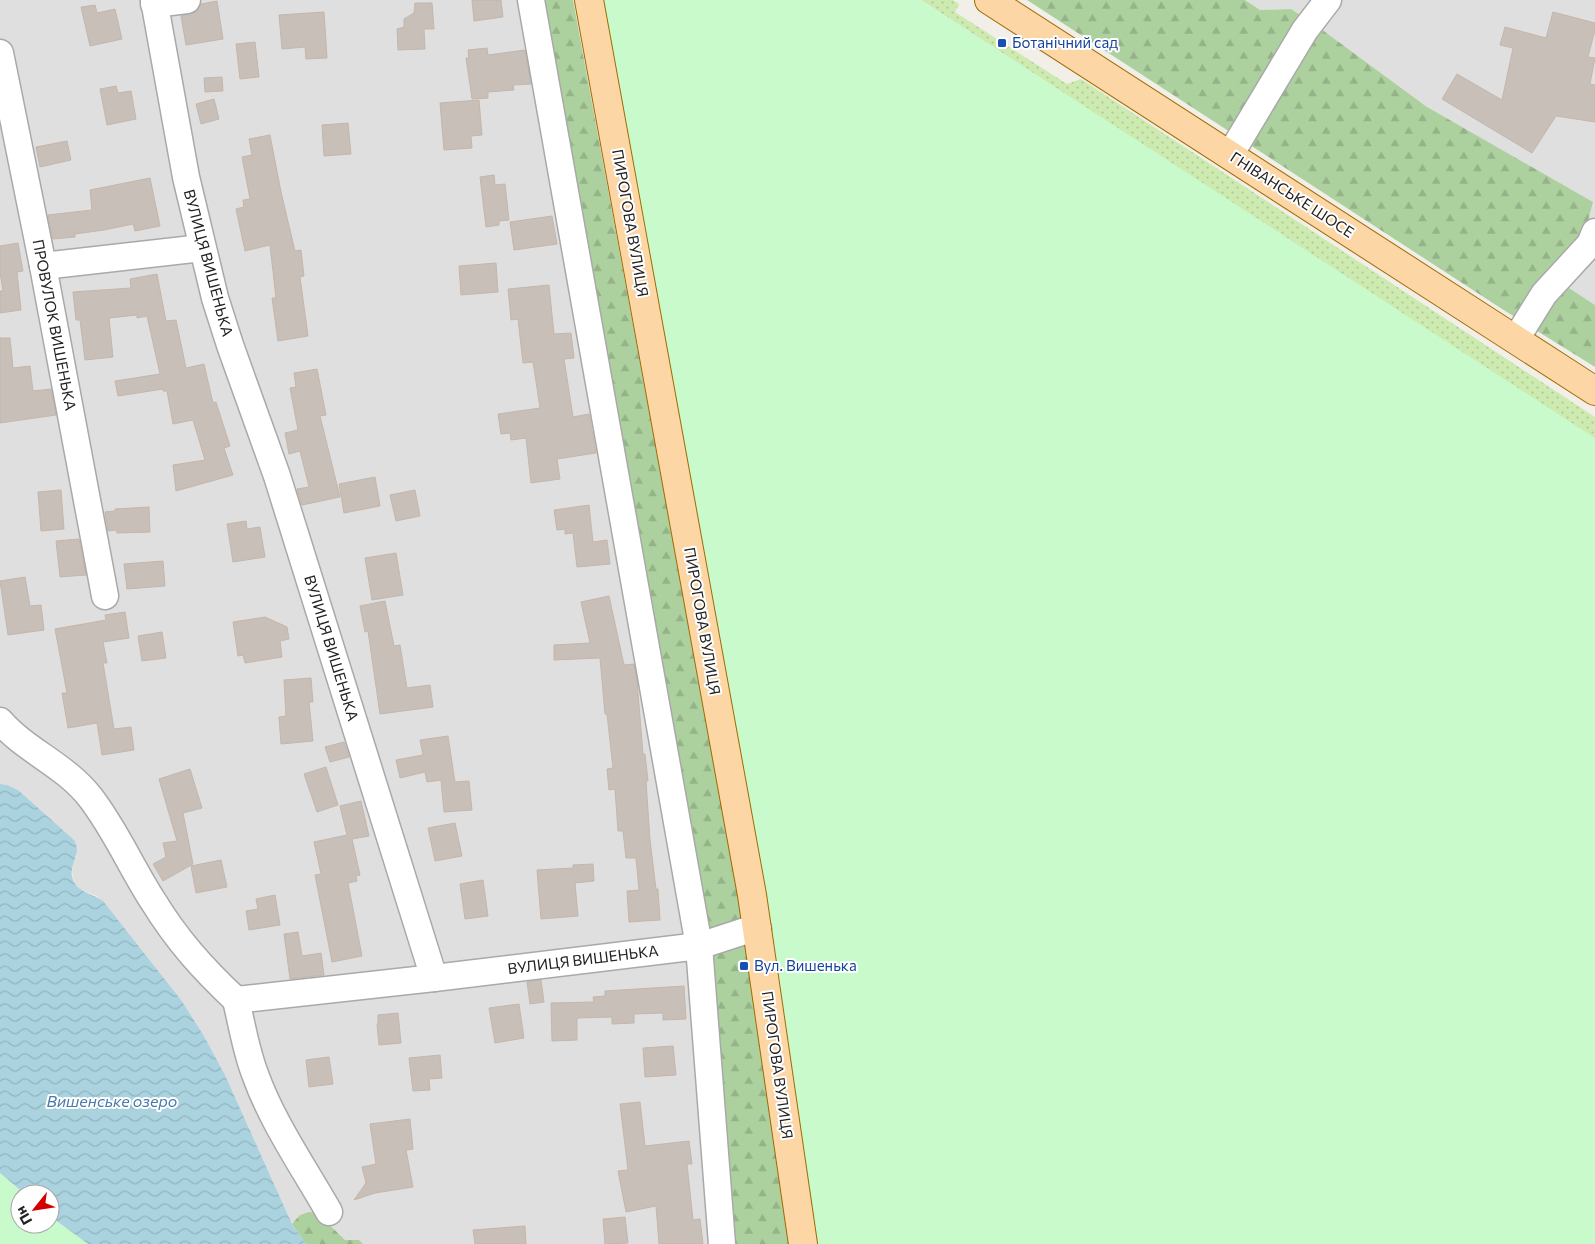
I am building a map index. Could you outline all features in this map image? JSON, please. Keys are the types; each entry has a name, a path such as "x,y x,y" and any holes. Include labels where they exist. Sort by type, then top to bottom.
{"main road":[{"name":"ПИРОГОВА ВУЛИЦЯ","path":"589,0 758,929 803,1244"},
{"name":"ГНІВАНСЬКЕ ШОСЕ","path":"989,0 1595,391"}],"street":[{"path":"154,2 187,0"},
{"path":"531,0 699,946 722,1244"},
{"path":"1230,155 1305,30 1328,0"},
{"name":"ВУЛИЦЯ ВИШЕНЬКА","path":"154,2 186,178 215,298 277,476 434,978 699,946 745,931 758,929"},
{"name":"ПРОВУЛОК ВИШЕНЬКА","path":"0,53 106,596"},
{"path":"1516,340 1544,294 1590,244 1595,232"},
{"path":"43,266 202,248"},
{"path":"0,721 25,745 66,773 89,796 105,818 153,901 179,940 205,971 236,1000 249,1056 261,1089 329,1212"},
{"path":"236,1000 434,978"}],"shaded area":[{"path":"0,0 573,0 789,1244 306,1244 292,1224 225,1075 204,1036 97,896 81,890 76,885 72,870 77,856 7,785 0,784"},
{"path":"1245,0 1595,0 1595,305 1551,277 1427,107 1291,9 1260,10"}],"green space":[{"path":"531,0 573,0 745,931 789,1244 722,1244 699,946"},
{"path":"589,0 921,0 1595,438 1595,1244 803,1244"},
{"path":"921,0 953,0 959,4 955,12 1067,84 1081,79 1595,417 1595,440"},
{"path":"1027,0 1245,0 1260,10 1291,9 1427,107 1593,202 1583,240 1552,277 1595,305 1595,367 1499,307"},
{"path":"0,1173 13,1184 10,1184 10,1234 60,1234 60,1223 88,1244 0,1244"},
{"path":"309,1212 317,1213 345,1240 359,1240 363,1244 306,1244 292,1224 300,1215"}],"water":[{"name":"Вишенське озеро","path":"0,784 18,790 74,840 77,851 72,873 76,885 103,901 181,1000 204,1036 225,1075 292,1224 306,1244 88,1244 60,1223 60,1184 13,1184 0,1173"}],"building":[{"path":"472,0 501,0 503,17 474,21"},
{"path":"217,1 223,39 186,45 181,16 196,12 201,4"},
{"path":"415,3 432,3 434,29 424,29 425,49 398,50 397,29 404,27 404,19 414,13"},
{"path":"95,5 97,13 115,9 122,39 90,46 81,7"},
{"path":"324,12 327,58 306,59 305,47 282,49 279,15"},
{"path":"1553,12 1595,23 1588,57 1595,58 1590,84 1595,85 1595,122 1556,116 1532,153 1442,99 1457,74 1502,100 1513,48 1500,45 1505,27 1546,38"},
{"path":"255,42 259,77 240,79 236,44"},
{"path":"487,48 488,55 525,50 531,84 513,85 514,90 488,92 488,98 472,99 466,58 469,58 468,50"},
{"path":"222,77 223,91 205,92 204,78"},
{"path":"116,86 118,93 131,91 136,119 107,125 100,89"},
{"path":"214,99 219,119 201,124 196,104"},
{"path":"479,100 482,135 471,136 472,148 444,150 440,103"},
{"path":"348,123 351,154 324,156 322,125"},
{"path":"270,135 295,251 301,250 304,276 300,277 308,336 278,341 272,298 276,298 270,245 245,251 236,209 244,207 243,200 250,199 242,157 252,155 249,139"},
{"path":"67,141 71,160 40,167 36,147"},
{"path":"494,175 495,185 505,184 509,220 499,221 499,225 486,227 480,177"},
{"path":"150,178 160,226 135,231 133,224 75,234 75,237 53,239 48,215 92,210 90,190"},
{"path":"552,216 557,244 514,250 510,222"},
{"path":"18,243 23,271 17,272 21,310 0,313 0,291 3,291 0,272 0,246"},
{"path":"496,263 498,292 461,295 459,266"},
{"path":"157,274 166,321 176,320 186,368 204,364 213,403 216,402 230,446 224,448 233,475 176,491 173,465 205,460 193,420 173,424 167,391 163,391 163,389 118,396 115,381 160,374 147,316 137,318 137,315 109,318 113,357 85,360 80,320 76,320 73,292 131,288 130,279"},
{"path":"549,285 554,334 571,333 574,358 564,359 573,417 589,414 596,453 557,459 560,479 531,483 526,438 511,440 510,433 501,434 498,414 540,408 533,362 523,363 518,319 511,320 508,289"},
{"path":"0,338 10,338 13,368 30,366 33,391 51,389 56,415 0,423"},
{"path":"317,369 326,415 320,416 340,497 302,505 297,489 309,487 300,451 289,454 285,433 298,430 290,388 296,387 294,373"},
{"path":"375,477 380,506 344,513 339,484"},
{"path":"61,490 64,529 41,531 38,492"},
{"path":"415,490 420,516 396,521 390,495"},
{"path":"589,505 593,542 607,540 610,564 577,567 573,533 565,534 565,529 557,530 554,510"},
{"path":"149,507 150,532 117,533 116,530 108,531 105,512 115,511 115,509"},
{"path":"246,521 247,529 260,527 265,557 233,562 227,524"},
{"path":"79,539 86,575 60,577 56,541"},
{"path":"396,553 403,595 372,600 365,558"},
{"path":"163,561 165,586 127,589 124,564"},
{"path":"25,577 30,606 41,605 44,630 8,635 0,581"},
{"path":"609,596 624,665 634,664 637,681 643,754 645,754 648,781 646,781 650,840 656,889 658,889 660,920 629,922 627,891 639,890 636,858 626,858 623,831 618,831 615,789 609,790 607,769 613,768 607,714 605,714 600,658 554,660 554,645 590,643 581,602"},
{"path":"385,601 394,646 400,645 407,688 430,685 433,707 380,714 368,631 365,632 360,606"},
{"path":"125,612 129,638 103,642 107,663 103,663 114,729 131,727 134,750 102,755 97,723 68,728 62,693 67,693 55,629 106,620 105,615"},
{"path":"265,617 287,627 289,639 280,641 282,657 245,663 243,655 238,656 233,622"},
{"path":"162,632 166,658 142,661 138,636"},
{"path":"311,678 313,702 309,702 313,741 281,744 279,717 286,716 284,680"},
{"path":"448,736 455,782 469,781 472,810 444,812 441,780 427,782 425,772 400,778 396,760 423,755 420,740"},
{"path":"344,742 349,757 330,762 325,747"},
{"path":"326,767 338,805 317,812 304,774"},
{"path":"190,769 202,808 183,813 193,864 163,881 153,864 166,857 163,843 177,841 159,779"},
{"path":"361,801 369,836 352,839 360,875 356,876 357,881 348,883 362,956 332,962 315,875 321,874 314,842 347,835 340,806"},
{"path":"455,823 462,856 435,861 428,828"},
{"path":"221,860 227,887 196,893 191,866"},
{"path":"593,864 594,881 575,883 578,916 541,919 537,870 573,868 573,865"},
{"path":"483,880 488,916 465,919 460,884"},
{"path":"275,895 280,925 249,930 246,911 258,909 256,899"},
{"path":"298,932 302,956 321,953 324,975 290,979 284,934"},
{"path":"541,980 544,1002 530,1004 527,982"},
{"path":"684,986 686,1019 663,1020 663,1013 634,1014 634,1023 612,1024 612,1017 577,1018 577,1040 552,1041 551,1003 594,1002 593,997 605,996 605,991"},
{"path":"519,1004 524,1038 495,1043 489,1008"},
{"path":"398,1013 401,1043 379,1045 378,1015"},
{"path":"673,1046 676,1075 645,1077 643,1048"},
{"path":"440,1055 442,1078 429,1079 430,1090 413,1091 409,1058"},
{"path":"329,1057 333,1084 309,1087 306,1060"},
{"path":"640,1102 645,1146 689,1141 692,1164 687,1164 693,1220 700,1219 703,1244 659,1244 656,1206 626,1212 618,1171 628,1170 620,1104"},
{"path":"410,1119 413,1149 406,1150 413,1187 375,1193 354,1200 366,1183 362,1167 376,1164 370,1124"},
{"path":"625,1217 628,1243 605,1244 603,1219"},
{"path":"525,1226 526,1244 475,1244 473,1230"}],"place":[{"name":"Ботанічний сад","path":"1002,43"},
{"name":"Вул. Вишенька","path":"744,966"}]}
